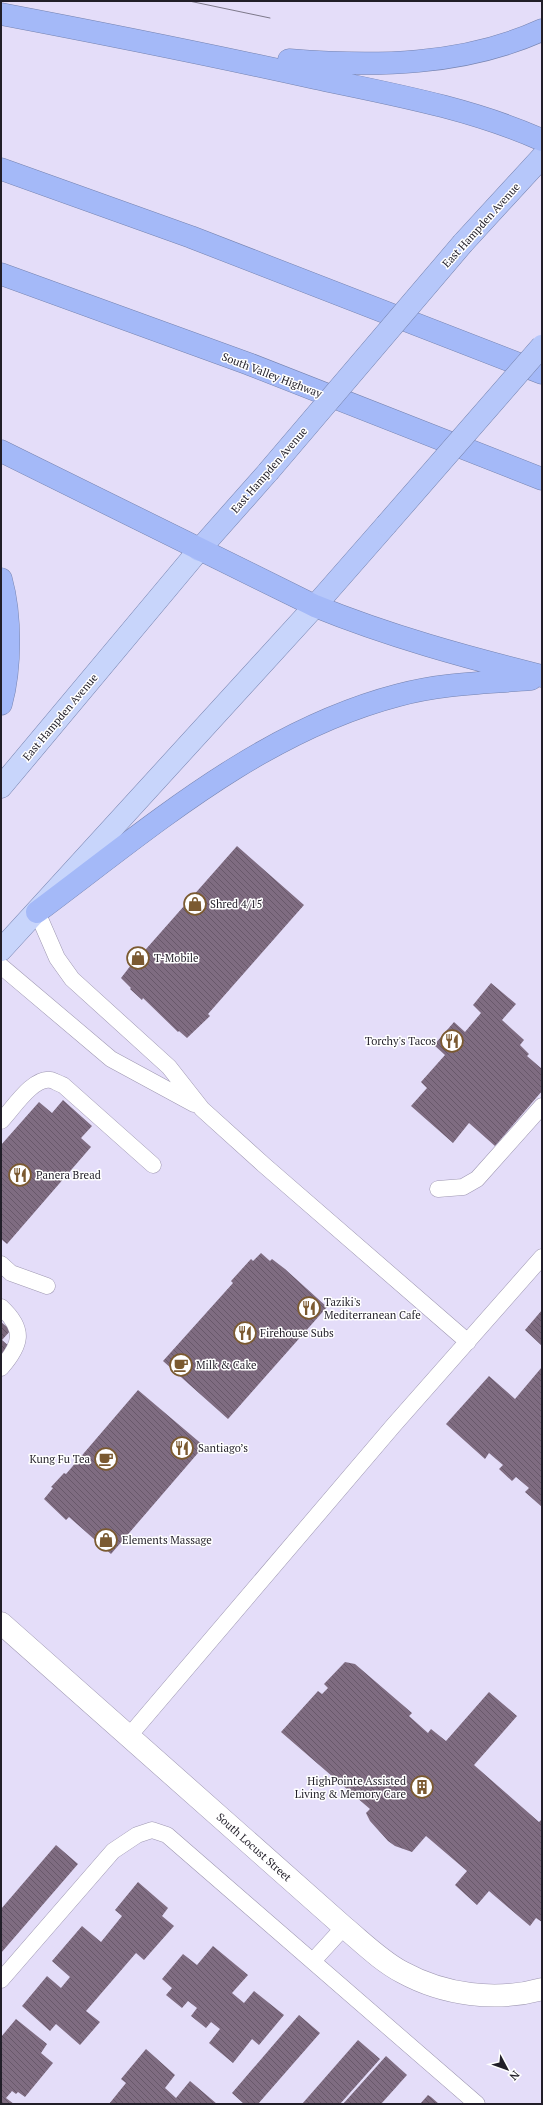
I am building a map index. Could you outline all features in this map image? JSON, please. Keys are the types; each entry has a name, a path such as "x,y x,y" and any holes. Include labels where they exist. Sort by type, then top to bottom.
{"highway":[{"path":"1,14 167,46 463,112 501,123 542,140"},
{"path":"167,46 316,62 382,63 448,58 490,50 542,30"},
{"name":"East Hampden Avenue","path":"199,550 268,472 464,243 542,157"},
{"path":"1,169 198,240 542,372"},
{"name":"South Valley Highway","path":"1,274 248,364 542,479"},
{"path":"315,606 542,346"},
{"path":"1,451 315,606 367,627 417,643 542,677"},
{"path":"1,579 7,611 8,640 4,692 1,704"},
{"path":"37,912 204,786 285,738 362,705 400,694 434,687 542,677"}],"main road":[{"name":"East Hampden Avenue","path":"1,787 199,550"},
{"path":"1,950 315,606"}],"street":[{"name":"South Locust Street","path":"1,1623 344,1927 402,1972 434,1986 476,1996 527,1993 542,1989"}],"lane":[{"path":"37,912 57,958 72,979 168,1067 202,1109 264,1166 468,1342"},
{"path":"1,966 111,1060 169,1089 202,1109"},
{"path":"1,1121 31,1087 38,1082 50,1080 63,1085 153,1164"},
{"path":"438,1189 464,1187 477,1179 542,1106"},
{"path":"129,1736 393,1426 542,1257"},
{"path":"1,1264 11,1273 47,1286"},
{"path":"1,1307 13,1320 19,1335 14,1352 1,1368"},
{"path":"1,1980 113,1851 137,1835 152,1830 167,1835 477,2104"},
{"path":"313,1961 344,1927"}],"building":[{"path":"237,846 304,905 208,1014 210,1016 187,1038 179,1031 178,1032 143,998 142,1000 121,978 138,956 139,957"},
{"path":"491,983 516,1004 502,1020 524,1040 520,1045 529,1054 527,1056 542,1069 542,1091 495,1146 469,1123 453,1143 411,1106 427,1088 421,1082 445,1055 434,1045 454,1022 465,1032 481,1013 473,1005"},
{"path":"63,1100 92,1126 81,1138 91,1147 7,1244 1,1239 1,1145 39,1102 52,1113"},
{"path":"261,1253 270,1261 272,1259 285,1269 327,1307 228,1419 163,1361 233,1283 231,1281 251,1259 253,1261"},
{"path":"542,1310 542,1346 525,1330"},
{"path":"1,1322 11,1330 2,1340 11,1348 1,1360"},
{"path":"542,1367 542,1507 525,1492 529,1488 516,1477 512,1481 499,1469 503,1465 489,1453 485,1459 446,1424 489,1376 515,1399"},
{"path":"138,1390 204,1446 111,1554 69,1517 66,1520 44,1499 53,1488 51,1487 64,1473 66,1474"},
{"name":"HighPointe Assisted Living & Memory Care","path":"345,1662 355,1664 412,1713 409,1716 428,1733 431,1729 446,1741 489,1692 517,1716 474,1765 539,1822 542,1819 542,1922 536,1918 530,1926 489,1891 477,1905 455,1885 467,1871 426,1836 412,1852 395,1846 388,1841 370,1821 366,1813 370,1809 281,1732 318,1691 322,1694 328,1688 324,1684"},
{"path":"56,1845 78,1864 1,1953 1,1909"},
{"path":"138,1882 168,1908 162,1916 174,1926 144,1960 136,1953 86,2011 100,2022 80,2045 56,2024 50,2031 22,2006 47,1976 61,1988 70,1977 52,1961 82,1926 101,1942 122,1916 115,1910"},
{"path":"213,1946 248,1975 232,1993 244,2003 254,1991 284,2015 259,2045 252,2039 233,2063 209,2043 220,2029 211,2022 206,2028 191,2016 197,2008 188,2001 182,2008 166,1995 172,1988 162,1979 183,1954 197,1965"},
{"path":"299,2015 320,2033 258,2104 244,2104 232,2093"},
{"path":"16,2019 47,2044 41,2053 53,2063 25,2097 18,2092 16,2094 12,2091 6,2098 14,2104 1,2104 1,2037"},
{"path":"358,2040 380,2059 340,2104 302,2104"},
{"path":"146,2049 175,2075 165,2088 176,2098 190,2081 217,2104 109,2104 126,2083 121,2079"},
{"path":"386,2056 407,2075 381,2104 343,2104"},
{"path":"428,2095 431,2097 439,2104 420,2104"}],"tram line":[{"path":"189,1 270,18"}],"place":[{"name":"Shred 4/15","path":"195,904"},
{"name":"T-Mobile","path":"138,958"},
{"name":"Torchy's Tacos","path":"452,1041"},
{"name":"Panera Bread","path":"20,1175"},
{"name":"Taziki's Mediterranean Cafe","path":"309,1308"},
{"name":"Firehouse Subs","path":"245,1333"},
{"name":"Milk & Cake","path":"181,1365"},
{"name":"Santiago’s","path":"182,1448"},
{"name":"Kung Fu Tea","path":"106,1459"},
{"name":"Elements Massage","path":"106,1540"},
{"name":"HighPointe Assisted Living & Memory Care","path":"422,1787"}]}
